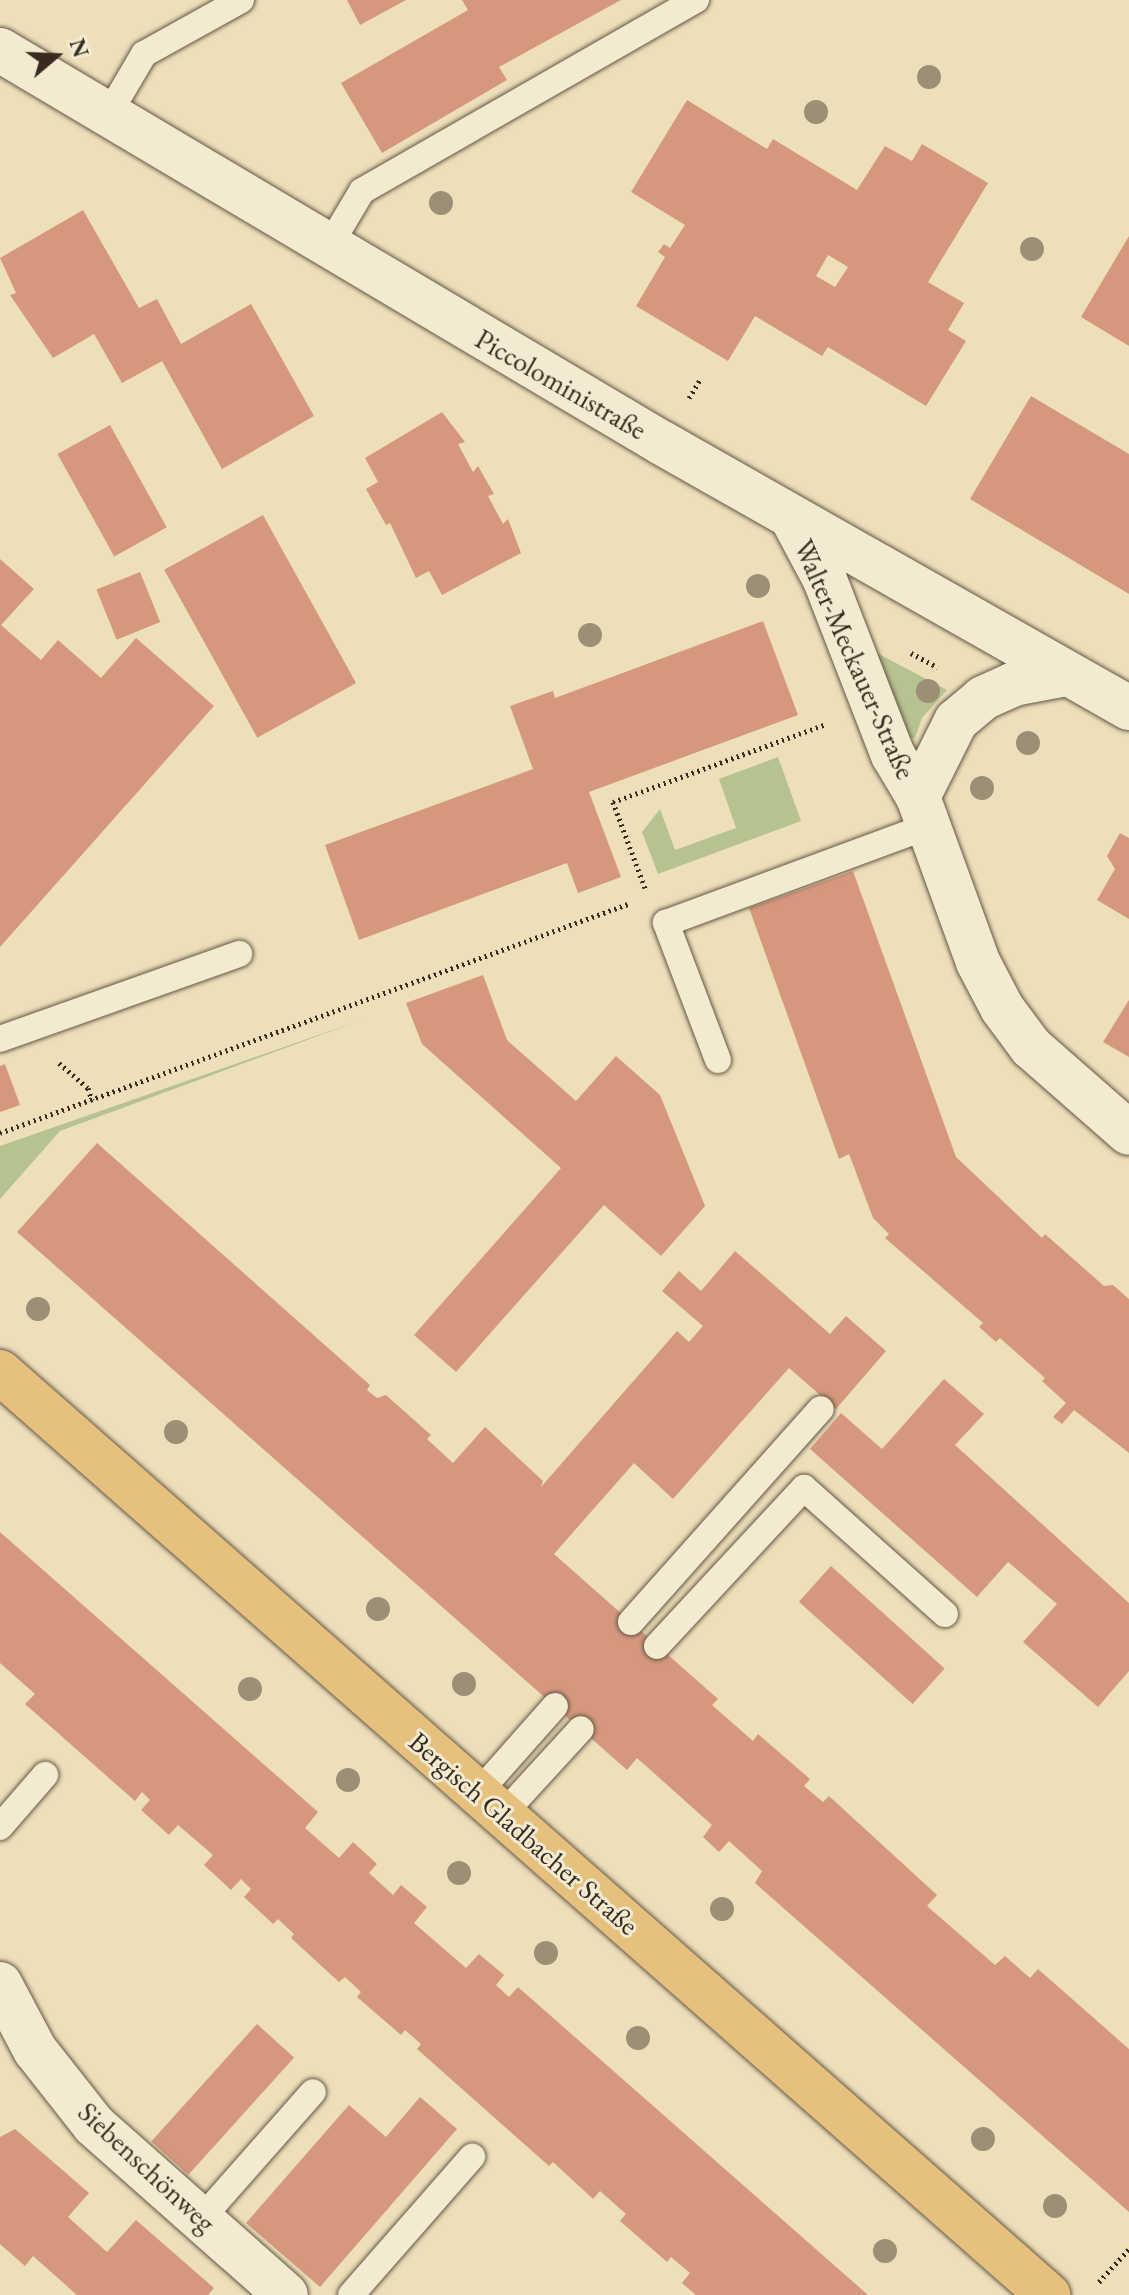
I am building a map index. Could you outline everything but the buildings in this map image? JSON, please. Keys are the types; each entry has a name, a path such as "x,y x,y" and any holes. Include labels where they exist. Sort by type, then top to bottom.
{"main road":[{"name":"Bergisch Gladbacher Straße","path":"0,1372 1048,2295"}],"street":[{"name":"Piccoloministraße","path":"0,50 328,248 793,520 1129,708"},
{"name":"Walter-Meckauer-Straße","path":"793,520 849,636 893,755 923,812 978,962 1002,1008 1031,1047 1129,1133"},
{"name":"Walter-Meckauer-Straße","path":"923,812 956,721 983,698 1014,684 1067,674"},
{"name":"Siebenschönweg","path":"0,1984 35,2050 94,2125 286,2295"}],"lane":[{"path":"108,115 144,54 241,0"},
{"path":"328,248 362,191 696,0"},
{"path":"718,1060 666,923 923,812"},
{"path":"0,1039 239,954"},
{"path":"631,1622 821,1409"},
{"path":"657,1646 804,1488 945,1614"},
{"path":"490,1804 555,1706"},
{"path":"490,1804 581,1729"},
{"path":"0,1827 45,1775"},
{"path":"201,2219 313,2092"},
{"path":"351,2295 472,2157"}],"path":[{"path":"849,636 867,630 960,679 983,698"},
{"path":"638,868 613,802 875,706"},
{"path":"0,1133 633,902"},
{"path":"1093,2287 1129,2249"}],"green space":[{"path":"875,652 947,690 922,718 915,738 907,739"},
{"path":"778,757 801,821 658,874 642,832 660,809 675,850 736,828 719,779"},
{"path":"364,1019 60,1131 0,1199 0,1146"}]}
